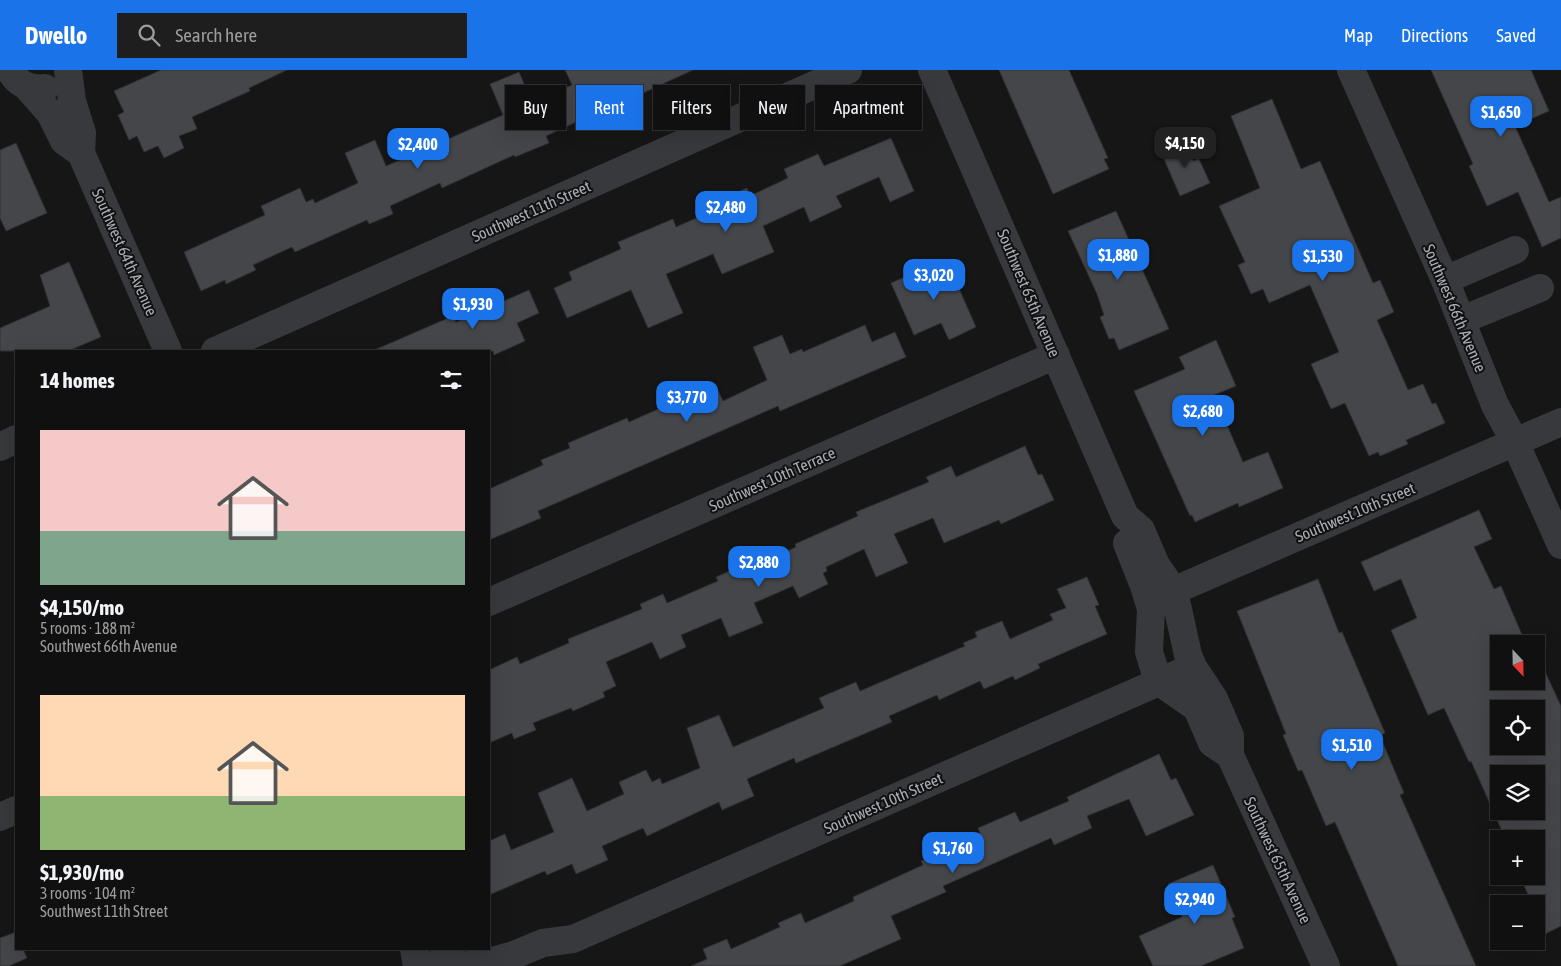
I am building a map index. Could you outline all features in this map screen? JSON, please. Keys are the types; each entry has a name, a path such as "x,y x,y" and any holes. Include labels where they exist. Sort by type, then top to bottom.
{"street":[{"path":"15,83 39,89 51,87 61,80 68,70"},
{"name":"Southwest 64th Avenue","path":"68,70 72,101 82,133 82,153 168,350"},
{"name":"Southwest 11th Street","path":"217,350 848,70"},
{"name":"Southwest 65th Avenue","path":"932,70 1125,516 1125,539 1150,602 1152,619 1150,652 1158,681 1196,708 1212,743 1230,755"},
{"name":"Southwest 66th Avenue","path":"1351,70 1445,280 1495,405 1515,442 1561,545"},
{"name":"Southwest 64th Avenue","path":"15,83 50,113 64,141 82,153"},
{"path":"1445,280 1515,250"},
{"path":"1462,320 1540,288"},
{"name":"Southwest 10th Terrace","path":"490,602 1056,355"},
{"name":"Southwest 10th Street","path":"1150,602 1561,422"},
{"path":"0,446 15,439"},
{"name":"Southwest 65th Avenue","path":"1125,516 1141,530 1156,565 1174,591 1179,606 1184,642 1192,666 1214,700 1222,717 1230,736 1230,755 1326,966"},
{"name":"Southwest 10th Street","path":"447,961 502,959 543,943 573,939 1192,666"},
{"path":"0,817 15,810"},
{"name":"Southwest 10th Street","path":"534,966 551,959 573,939"},
{"path":"414,950 418,966"}],"building":[{"path":"161,70 287,70 249,88 250,91 192,117 197,129 179,136 184,148 164,158 158,146 144,152 137,136 129,140 118,115 124,112 114,91"},
{"path":"565,70 693,70 660,85 653,85 653,88 643,93 643,85 576,85 576,122 566,127 566,88 572,85"},
{"path":"999,70 1069,70 1108,158 1104,159 1109,169 1053,194"},
{"path":"1431,70 1531,70 1549,111 1515,126 1549,202 1561,197 1561,238 1542,247 1518,192 1487,206 1469,166 1473,164"},
{"path":"519,72 525,85 505,85 505,130 559,130 546,136 549,143 515,157 514,155 442,188 440,183 390,206 393,214 369,224 367,220 295,252 292,247 253,265 256,270 226,284 225,280 201,291 184,252 265,215 261,206 300,188 306,202 313,199 315,203 358,183 345,153 375,140 386,166 503,115 490,84"},
{"path":"1272,99 1301,169 1320,161 1373,283 1380,280 1394,312 1377,320 1408,390 1423,384 1432,404 1436,403 1445,423 1406,440 1408,444 1380,456 1378,452 1369,456 1345,403 1331,409 1311,364 1339,352 1310,285 1269,303 1263,289 1251,294 1238,265 1245,262 1219,206 1260,188 1231,116"},
{"path":"891,138 914,191 890,202 879,177 836,196 842,207 810,222 804,207 763,226 774,252 722,274 713,254 666,274 683,313 648,328 631,290 567,318 554,288 572,280 569,272 621,249 618,242 673,219 676,227 715,210 712,203 747,188 750,196 788,178 784,169 818,154 824,166"},
{"path":"1185,141 1193,161 1199,159 1210,183 1180,196 1161,152"},
{"path":"16,143 47,213 6,231 0,218 0,150"},
{"path":"1116,211 1169,329 1119,350 1114,338 1109,339 1100,317 1104,315 1097,294 1068,231"},
{"path":"946,259 976,327 949,340 941,323 914,335 891,283"},
{"path":"69,262 101,337 70,350 0,351 0,328 50,306 40,275"},
{"path":"529,290 539,313 517,323 525,341 494,355 493,351 490,350 374,350 453,316 456,322"},
{"path":"865,325 872,342 895,332 906,357 780,411 778,406 538,511 541,518 490,540 490,489 543,465 541,460 570,448 568,443 627,418 629,422 715,384 723,401 767,380 753,347 782,335 790,354 802,349 803,352"},
{"path":"1216,340 1236,386 1214,395 1243,462 1268,452 1283,488 1239,507 1238,503 1195,522 1192,515 1190,516 1134,391 1185,369 1179,357"},
{"path":"1025,446 1038,475 1042,474 1054,500 1001,524 999,520 944,543 933,518 894,534 908,563 876,577 864,549 826,567 827,571 823,573 828,584 799,598 793,586 754,603 763,623 729,637 721,618 681,635 686,647 660,659 652,642 606,662 616,686 603,692 605,697 573,711 571,708 533,723 536,730 514,739 512,733 490,743 490,670 517,657 520,664 569,643 568,639 642,609 640,604 663,594 667,603 718,581 716,577 739,567 741,572 796,547 795,544 858,516 856,512 929,482 926,477 951,466 956,477"},
{"path":"1479,510 1492,539 1474,547 1494,589 1501,586 1522,635 1490,635 1490,690 1545,690 1545,671 1561,706 1561,926 1545,934 1545,895 1528,895 1524,885 1545,885 1545,830 1502,830 1497,820 1545,820 1545,765 1490,765 1490,804 1444,708 1428,715 1391,630 1417,618 1401,579 1374,591 1361,562"},
{"path":"1087,577 1099,605 1095,606 1107,634 1038,664 1040,668 1015,680 1013,676 984,689 980,681 939,700 937,695 889,716 892,722 796,763 794,758 747,779 754,796 722,810 719,802 647,836 643,828 602,846 608,860 576,874 572,864 547,875 545,871 490,895 490,841 505,834 511,850 554,832 538,793 572,778 587,811 624,794 619,782 646,770 652,782 660,778 662,784 700,768 687,728 719,715 733,747 824,708 819,698 856,682 860,691 965,646 963,643 977,637 975,632 1002,621 1010,639 1053,620 1050,614 1066,608 1057,589"},
{"path":"1318,579 1339,633 1342,632 1385,733 1380,736 1404,793 1400,795 1476,966 1398,966 1335,822 1326,826 1302,770 1298,771 1283,735 1286,734 1237,611"},
{"path":"1159,754 1171,780 1176,778 1194,815 1146,836 1129,799 1087,816 1092,828 1054,845 1051,838 943,886 946,892 891,916 901,939 840,966 691,966 707,959 703,949 727,939 731,949 780,927 778,923 801,913 805,923 854,901 853,897 923,865 921,861 980,833 978,828 1015,812 1020,822 1069,801 1067,797"},
{"path":"1213,865 1235,917 1232,918 1244,948 1201,966 1153,966 1139,936 1182,917 1168,884"},
{"path":"15,932 15,950 23,950 27,958 9,966 0,966 0,938"}]}
